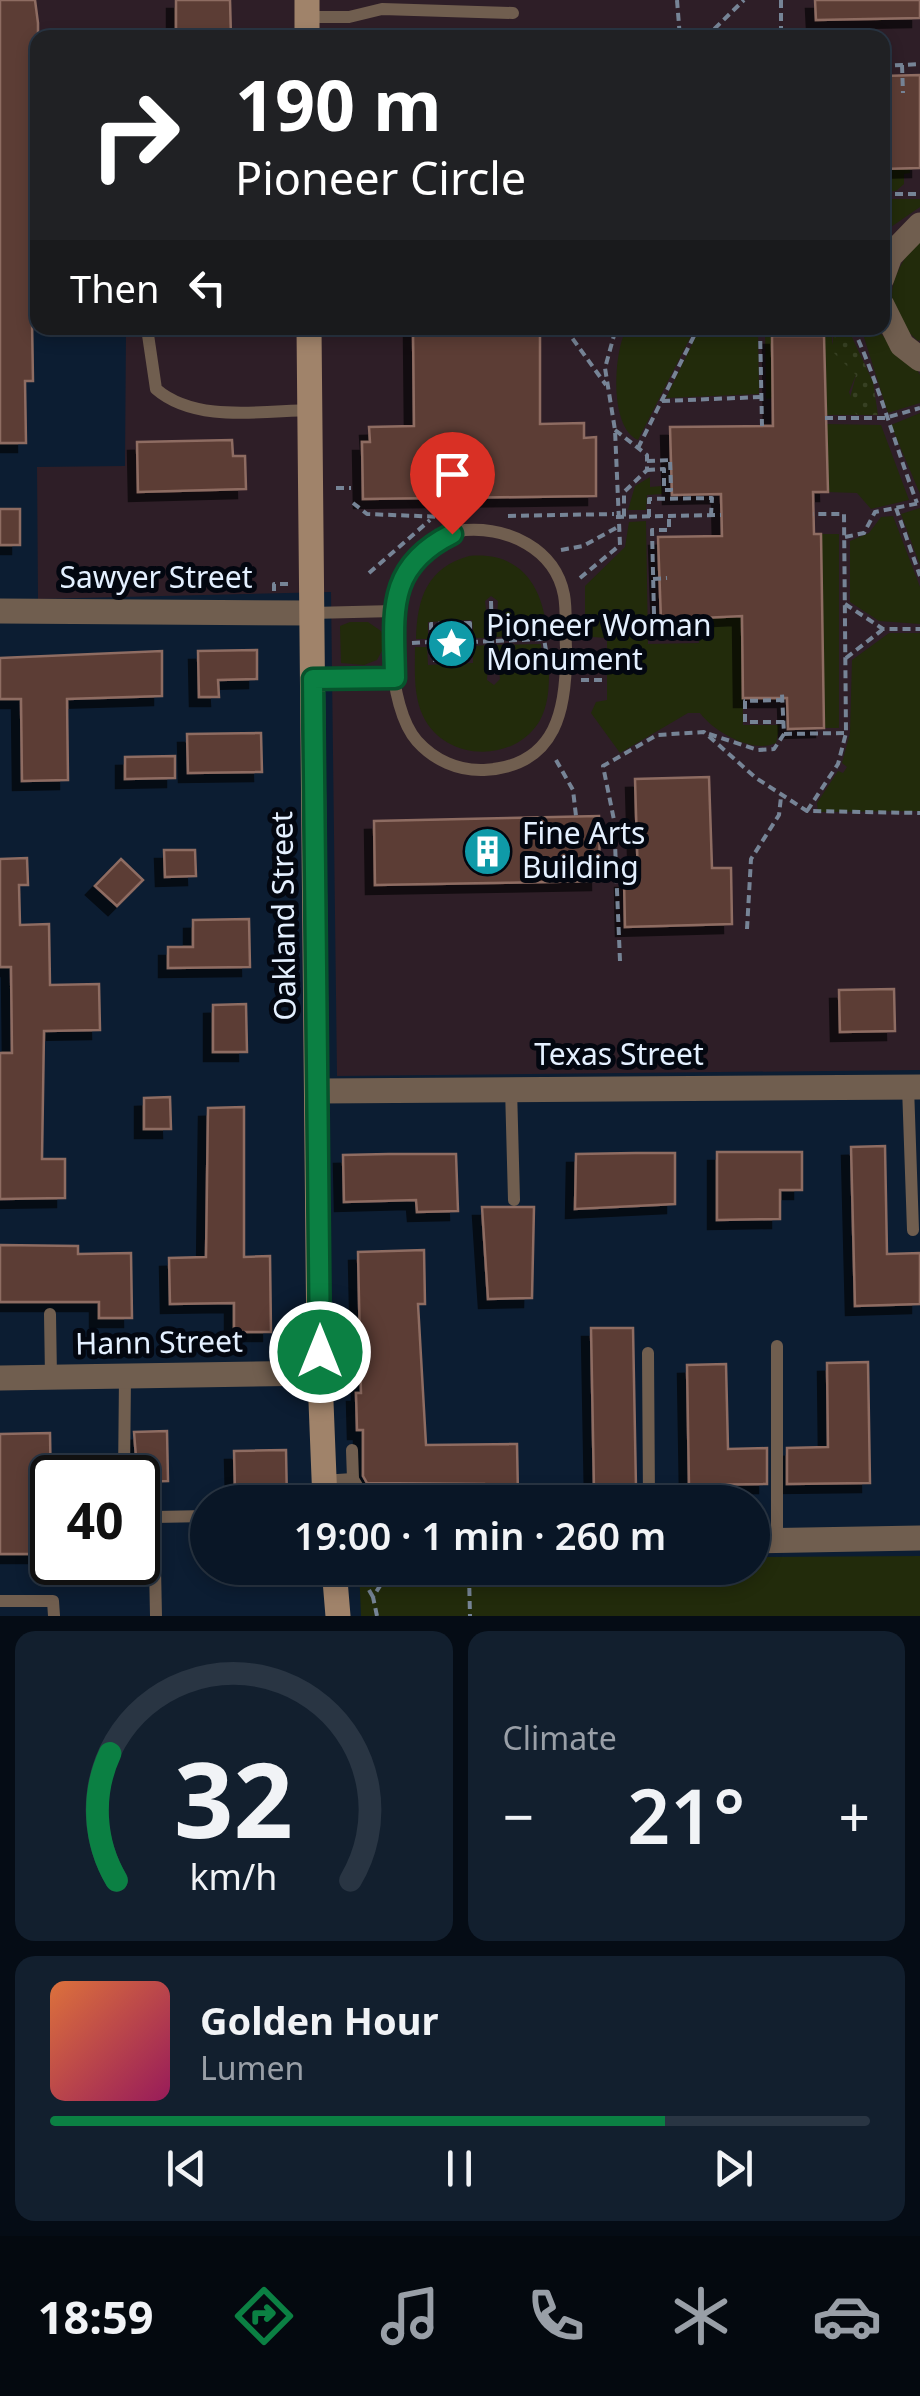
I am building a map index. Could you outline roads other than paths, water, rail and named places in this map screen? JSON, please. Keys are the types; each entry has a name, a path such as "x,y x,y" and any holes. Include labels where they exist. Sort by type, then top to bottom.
{"street":[{"path":"890,256 920,225"},
{"path":"890,322 902,345 920,359"},
{"name":"Oakland Street","path":"309,335 324,1485"},
{"name":"Sawyer Street","path":"0,611 312,613"},
{"name":"Texas Street","path":"319,1091 914,1087"},
{"name":"Hann Street","path":"0,1378 320,1373"},
{"path":"770,1541 920,1538"},
{"path":"335,1585 337,1616"}],"lane":[{"path":"307,18 349,17 382,9 513,13"},
{"path":"148,335 156,388 172,403 199,410 310,410"},
{"path":"494,530 522,540 545,558 564,597 566,695 558,723 540,746 501,768 473,770 446,763 423,748 397,708 394,611 396,591 408,566 428,547 452,534 494,530"},
{"path":"312,613 394,611"},
{"path":"313,679 395,678"},
{"path":"913,1230 914,1087"},
{"path":"511,1088 514,1200"},
{"path":"50,1314 51,1377"},
{"path":"768,1485 777,1346"},
{"path":"648,1353 648,1485"},
{"path":"124,1455 125,1376"},
{"path":"352,1450 357,1485"},
{"path":"340,1485 353,1479"},
{"path":"160,1517 190,1516"},
{"path":"155,1585 156,1616"},
{"path":"0,1601 53,1600 54,1616"}],"place":[{"name":"Pioneer Woman Monument","path":"451,643"},
{"name":"Fine Arts Building","path":"487,851"}]}
